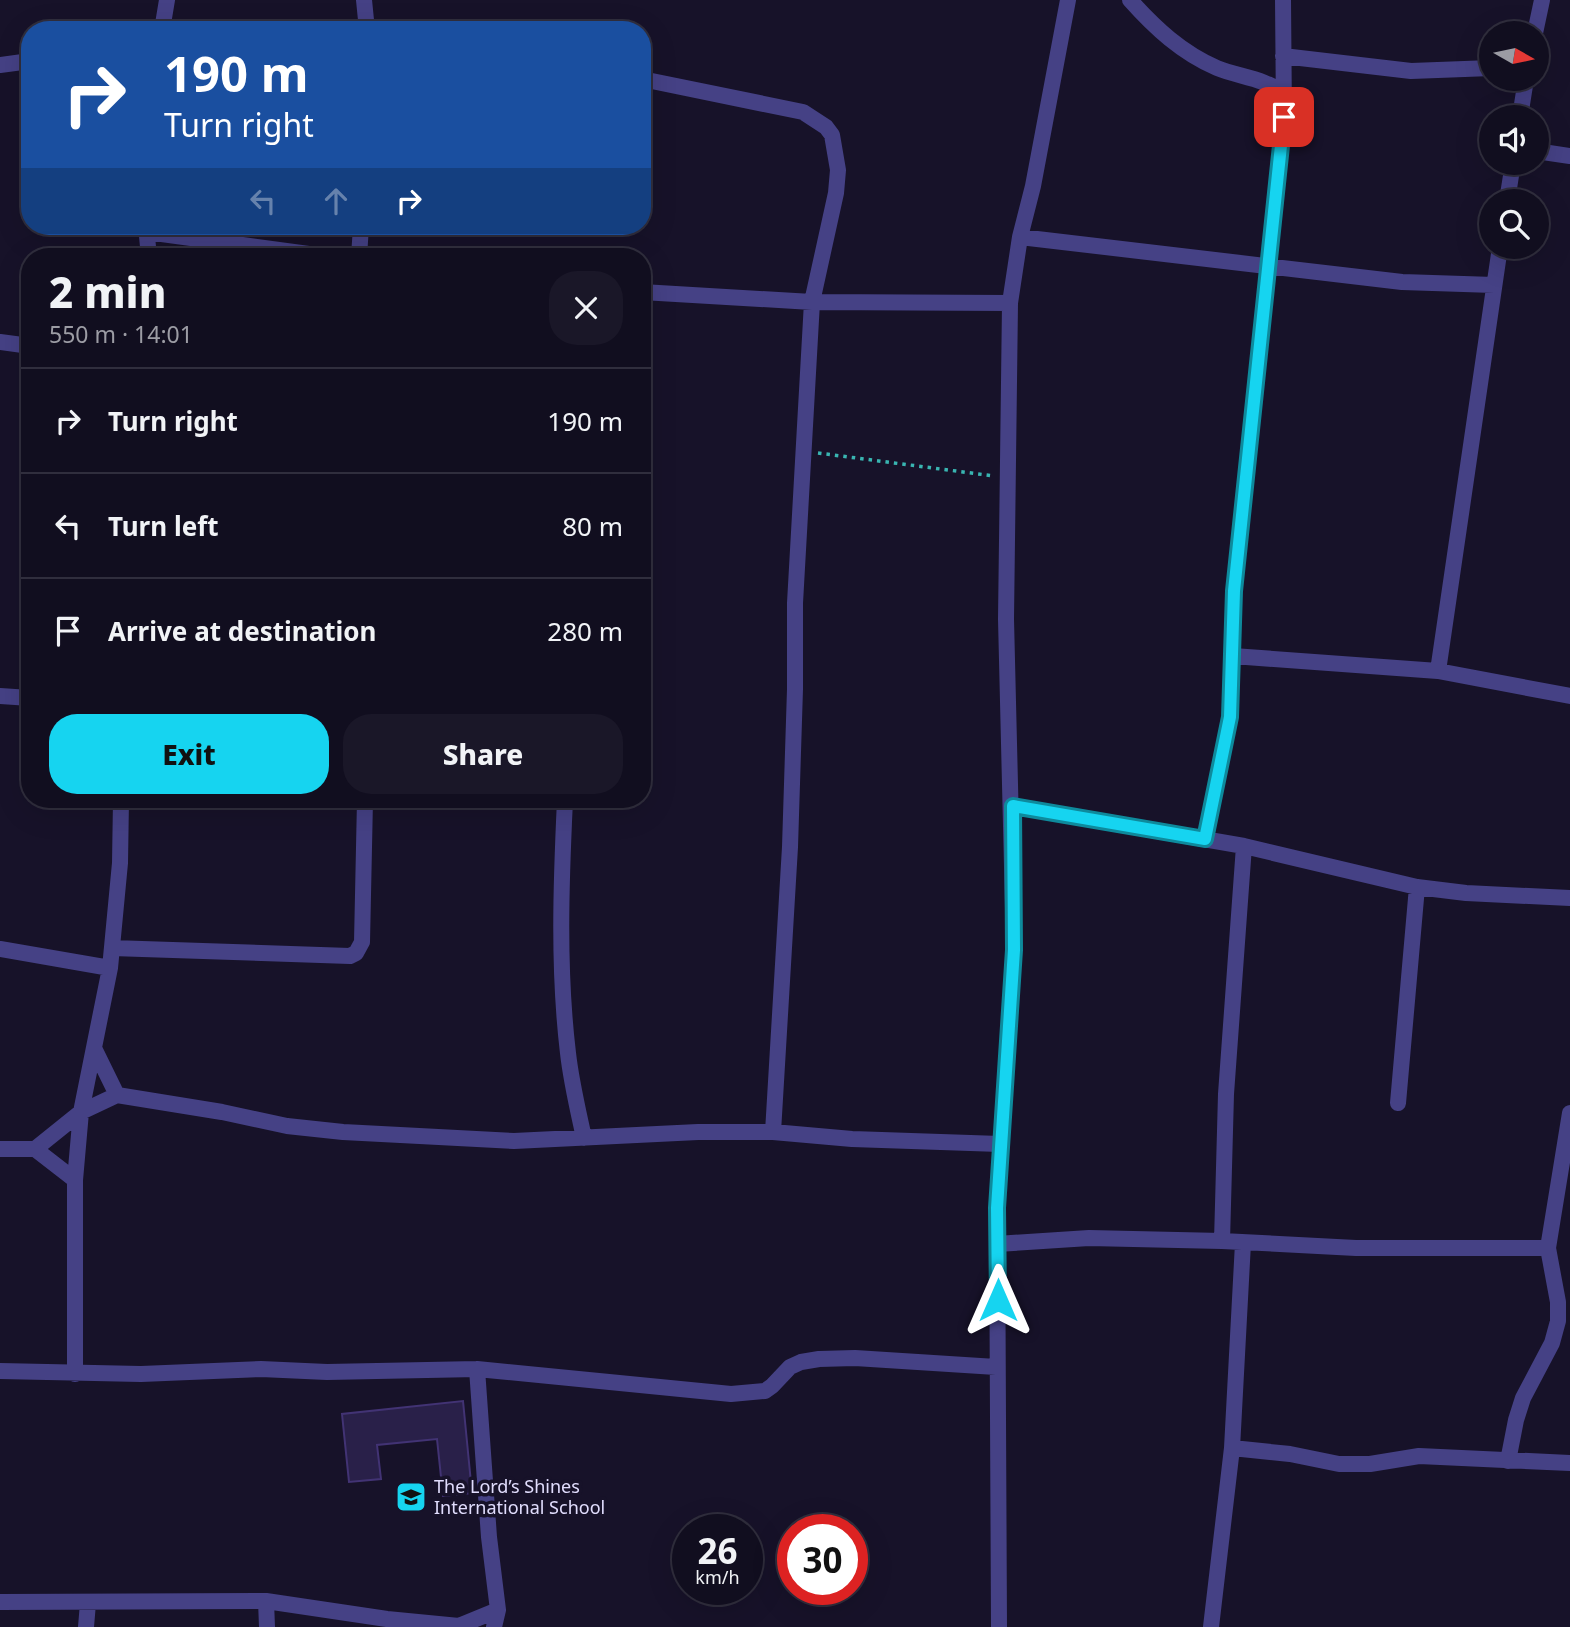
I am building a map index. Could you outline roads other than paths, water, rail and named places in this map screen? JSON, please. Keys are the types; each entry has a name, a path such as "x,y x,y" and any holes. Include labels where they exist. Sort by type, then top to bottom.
{"street":[{"path":"164,21 167,0"},
{"path":"364,0 366,21"},
{"path":"1000,1627 997,1244 1000,1144 1014,950 1013,806 1007,711 1006,478 1010,303 1020,237 1036,173 1068,0"},
{"path":"1130,0 1162,33 1201,61 1276,87 1284,93"},
{"path":"1205,839 1230,717 1234,591 1278,183 1284,93 1283,0"},
{"path":"1538,21 1542,0"},
{"path":"1283,56 1411,71 1479,68"},
{"path":"0,65 21,62"},
{"path":"651,81 803,112 826,127 835,146 838,170 836,194 812,302 794,603 795,689 790,848 773,1132"},
{"path":"1549,153 1570,156"},
{"path":"186,235 272,248"},
{"path":"1020,237 1402,282 1494,285"},
{"path":"1438,671 1498,259"},
{"path":"651,293 812,302 1010,303"},
{"path":"0,342 21,344"},
{"path":"1233,656 1438,671 1570,696"},
{"path":"0,696 21,697"},
{"path":"1013,806 1244,846 1417,887 1466,893 1570,898"},
{"path":"75,1374 75,1180 80,1112 110,968 120,863 121,808"},
{"path":"112,948 350,956 356,953 362,942 365,808"},
{"path":"565,808 562,919 565,1009 568,1054 584,1138"},
{"path":"1222,1241 1226,1094 1244,846"},
{"path":"1398,1103 1417,887"},
{"path":"0,948 110,968"},
{"path":"94,1048 117,1095"},
{"path":"35,1149 80,1112 117,1095 222,1112 287,1126 343,1132 514,1141 698,1132 773,1132 852,1139 1000,1144"},
{"path":"1508,1461 1523,1398 1552,1342 1558,1321 1558,1302 1548,1248 1570,1113"},
{"path":"0,1149 35,1149 75,1180"},
{"path":"997,1244 1089,1238 1356,1248 1548,1248"},
{"path":"1211,1627 1232,1448 1243,1243"},
{"path":"0,1371 75,1374 261,1369 477,1369 731,1394 765,1391 790,1367 819,1359 855,1358 996,1367"},
{"path":"477,1369 489,1537 498,1610 494,1627"},
{"path":"1232,1448 1290,1454 1339,1464 1370,1464 1419,1456 1570,1463"},
{"path":"0,1602 266,1601 303,1604 387,1619 459,1626 498,1610"},
{"path":"266,1601 267,1627"},
{"path":"86,1627 88,1603"}],"place":[{"name":"The Lord’s Shines International School","path":"411,1497"}]}
